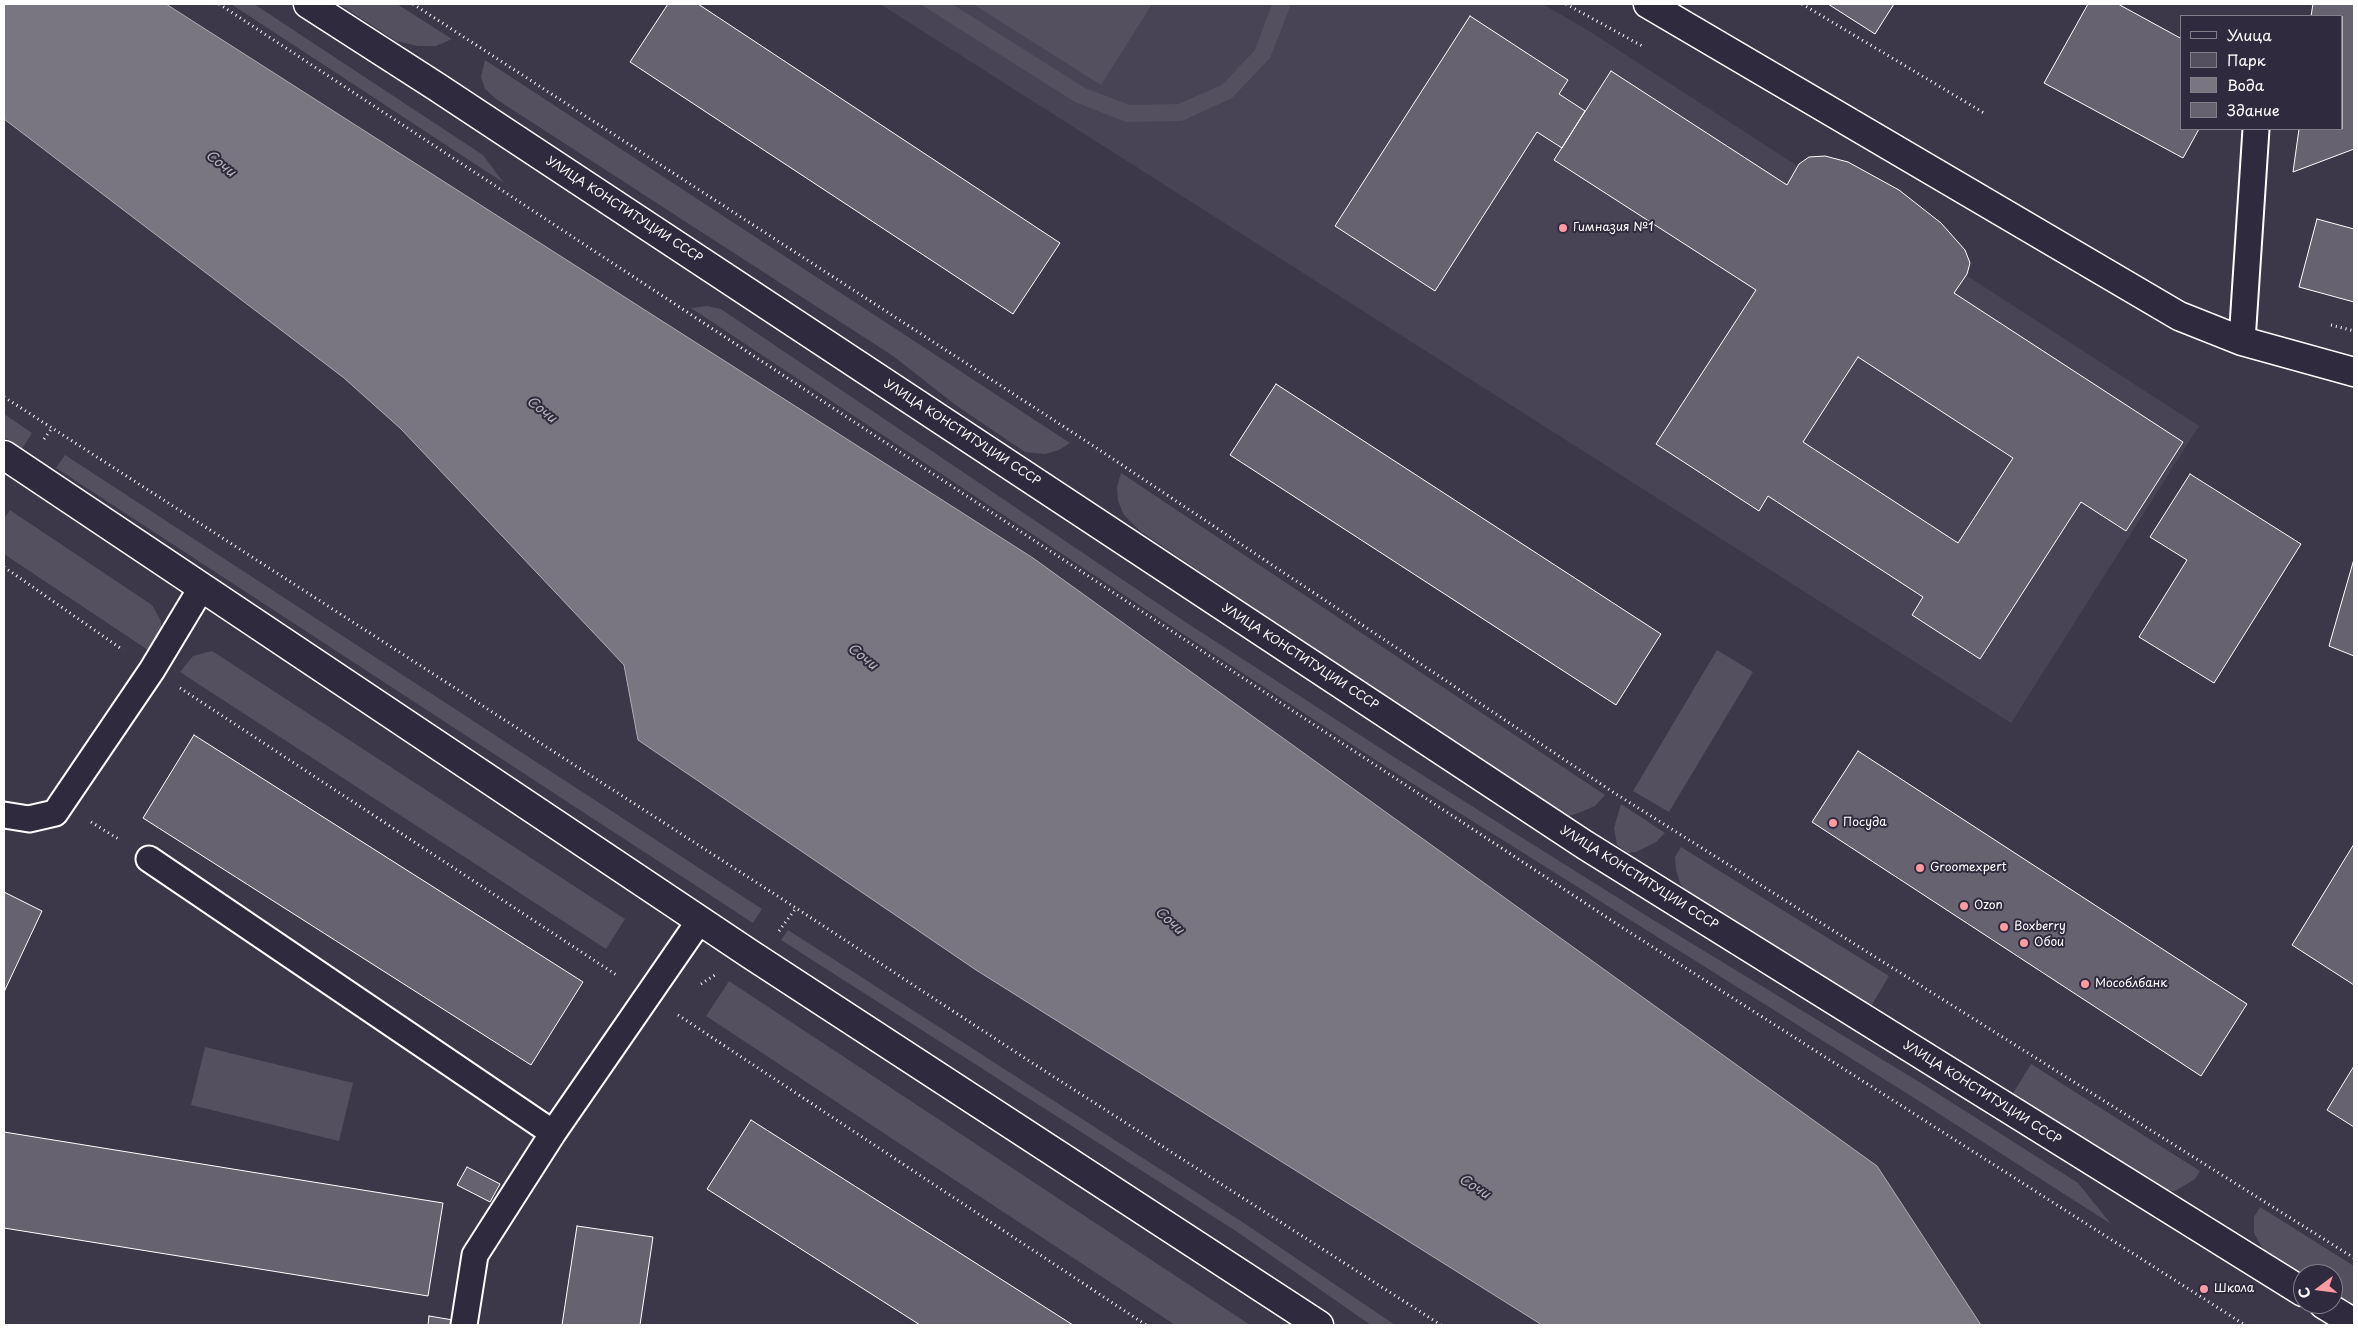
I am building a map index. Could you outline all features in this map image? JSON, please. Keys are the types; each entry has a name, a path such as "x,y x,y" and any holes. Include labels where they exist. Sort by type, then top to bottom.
{"main road":[{"name":"УЛИЦА КОНСТИТУЦИИ СССР","path":"308,4 446,92 1585,845 2293,1286"},
{"path":"1648,4 2179,316 2242,341 2354,372"},
{"path":"4,455 700,920 1319,1325"},
{"path":"2339,1314 2354,1323"}],"lane":[{"path":"2242,341 2256,130"},
{"path":"4,814 29,819 55,813 152,670 202,588"},
{"path":"149,859 553,1133"},
{"path":"464,1325 475,1255 553,1133 700,920"}],"path":[{"path":"219,4 1623,928 2245,1325"},
{"path":"413,4 1092,445 1616,794 2354,1258"},
{"path":"1566,4 1604,26"},
{"path":"1802,4 1984,113"},
{"path":"4,397 796,908 1023,1058 1441,1325"},
{"path":"4,567 152,670 1146,1325"},
{"path":"61,803 149,859"},
{"path":"774,938 796,908"}],"shaded area":[{"name":"Гимназия №1","path":"880,4 1543,4 1589,31 2199,426 2011,723"}],"green space":[{"path":"231,4 254,4 483,155 504,183"},
{"path":"339,4 397,4 452,39 436,46 418,46 396,41"},
{"path":"920,4 952,4 1085,88 1130,105 1178,104 1222,85 1255,50 1272,4 1290,4 1290,7 1270,58 1232,98 1182,121 1126,122 1075,102"},
{"path":"973,4 1152,4 1101,85"},
{"path":"485,60 1070,443 1059,450 1045,454 1025,452 957,406 893,356 496,99 485,89 481,77"},
{"path":"707,306 721,309 1184,621 1397,759 1642,913 1929,1088 2078,1183 2111,1224 1919,1101 1391,770 691,308"},
{"path":"4,414 32,433 22,449 4,437"},
{"path":"65,455 762,909 753,923 56,468"},
{"path":"1121,473 1605,795 1595,806 1581,812 1569,816 1558,813 1140,531 1124,515 1118,501 1117,487"},
{"path":"10,510 152,605 161,621 161,630 148,650 4,554 4,519"},
{"path":"1717,650 1753,672 1669,812 1633,791"},
{"path":"212,651 625,919 606,949 180,672 193,656"},
{"path":"1621,804 1665,833 1656,842 1636,852 1628,853 1617,845 1614,828"},
{"path":"1681,847 1889,976 1870,1008 1687,894 1680,883 1676,870 1675,857"},
{"path":"788,930 1244,1223 1395,1325 1371,1325 1236,1231 781,940"},
{"path":"729,981 1250,1325 1175,1325 706,1016"},
{"path":"205,1047 353,1083 339,1141 191,1105"},
{"path":"2031,1064 2200,1171 2195,1179 2175,1191 2156,1190 2010,1098"},
{"path":"2260,1207 2354,1266 2354,1312 2343,1305 2343,1264 2293,1264 2293,1273 2268,1258 2254,1233 2254,1217"}],"water":[{"name":"Сочи","path":"4,4 166,4 1033,558 1877,1166 1981,1325 1542,1325 976,970 638,740 624,665 401,429 344,378 4,119"}],"building":[{"path":"668,4 698,4 1060,243 1013,314 630,62"},
{"path":"1828,4 1894,4 1875,34"},
{"path":"2088,4 2118,4 2180,38 2180,130 2198,130 2183,158 2044,83"},
{"path":"2313,4 2354,4 2354,149 2293,172 2299,130 2343,130 2343,15 2311,15"},
{"path":"1470,16 1568,80 1559,94 1585,111 1562,148 1537,132 1435,291 1335,226"},
{"name":"Гимназия №1","path":"1611,71 1787,185 1799,164 1809,157 1825,156 1848,162 1899,190 1941,223 1965,250 1970,263 1967,274 1954,293 2183,442 2126,531 2081,502 1980,659 1912,615 1923,597 1768,496 1759,511 1656,444 1756,290 1554,160","holes":["1858,357 2013,458 1958,543 1803,442"]},
{"path":"2317,219 2354,229 2354,302 2299,287"},
{"path":"1276,384 1661,634 1616,705 1230,455"},
{"path":"2190,474 2301,544 2214,683 2139,637 2187,560 2150,537"},
{"path":"2354,559 2354,656 2329,646"},
{"path":"194,735 583,982 531,1065 143,818"},
{"path":"1858,751 2247,1004 2201,1076 1812,822"},
{"path":"2354,844 2354,985 2292,945"},
{"path":"4,892 42,911 4,992"},
{"path":"2354,1066 2354,1127 2327,1110"},
{"path":"751,1120 1073,1325 920,1325 707,1189"},
{"path":"4,1132 443,1203 428,1296 4,1228"},
{"path":"467,1167 500,1184 490,1202 457,1185"},
{"path":"577,1226 653,1237 640,1325 562,1325"},
{"path":"429,1316 453,1320 452,1325 428,1325"}],"place":[{"name":"Гимназия №1","path":"1563,228"},
{"name":"Посуда","path":"1833,823"},
{"name":"Groomexpert","path":"1920,868"},
{"name":"Ozon","path":"1964,906"},
{"name":"Boxberry","path":"2004,927"},
{"name":"Обои","path":"2024,943"},
{"name":"Мособлбанк","path":"2085,984"},
{"name":"Школа","path":"2204,1289"}]}
